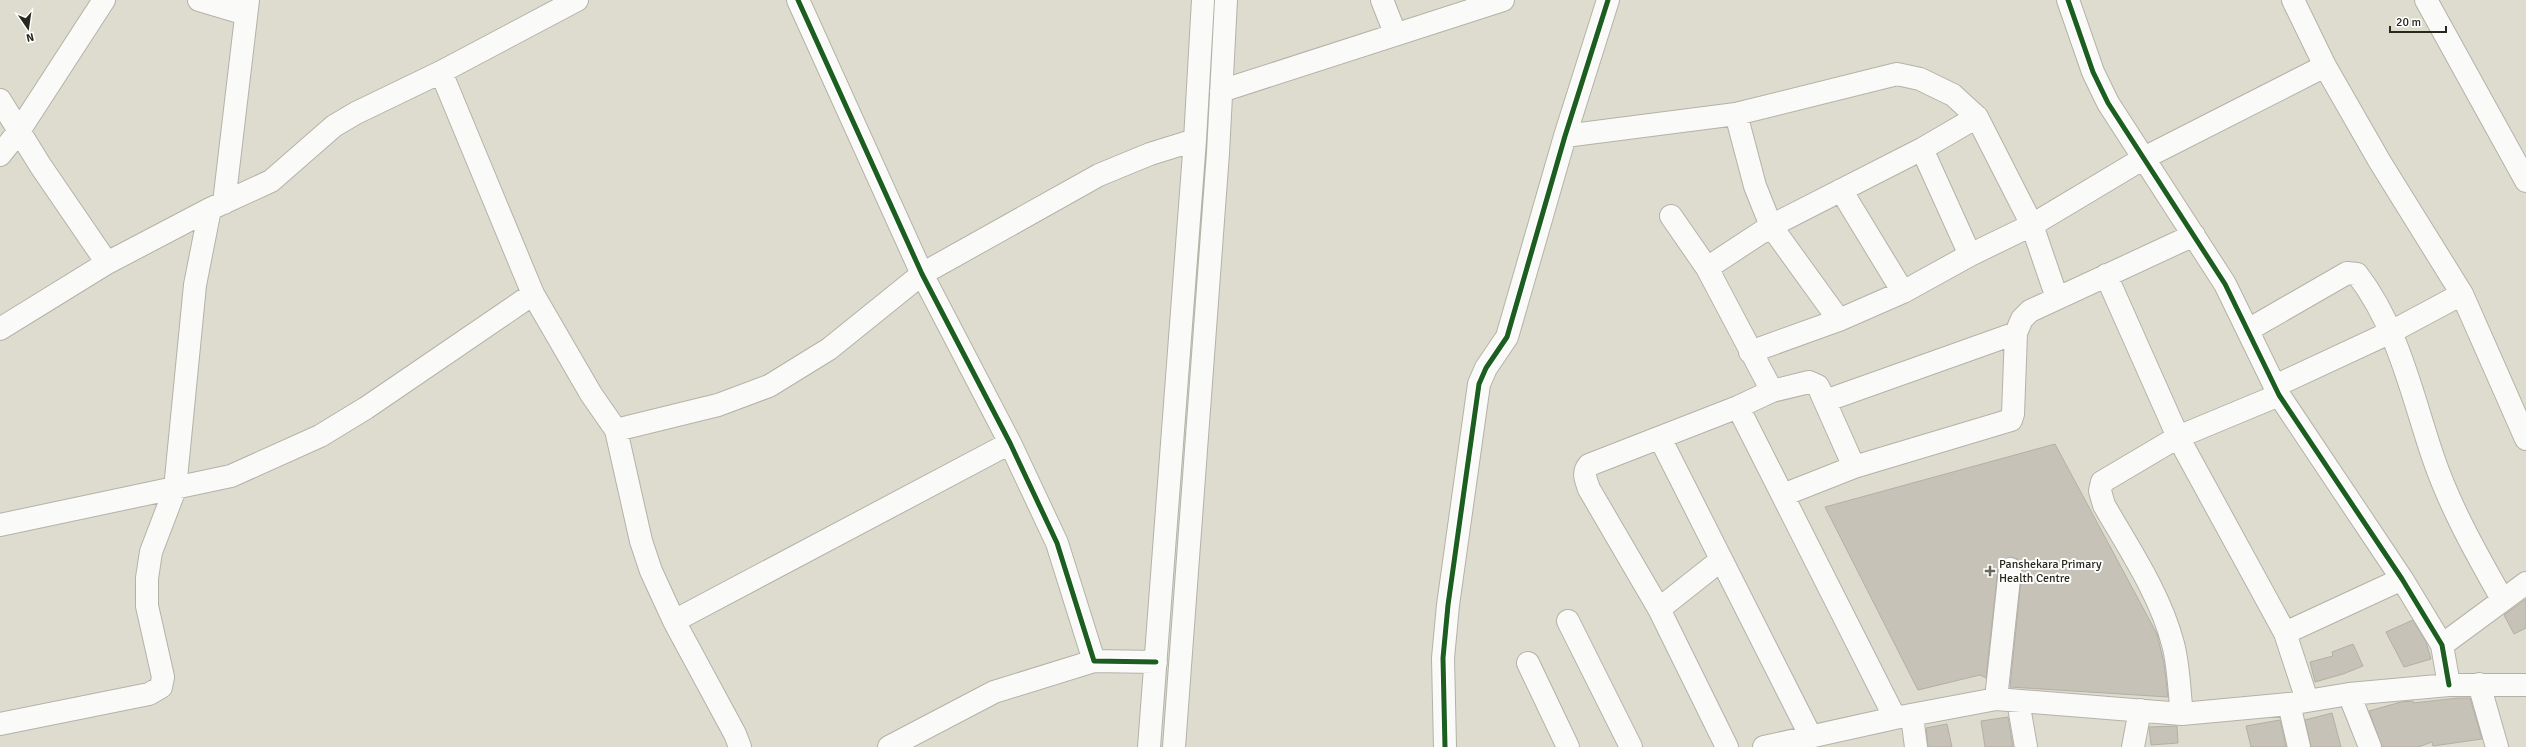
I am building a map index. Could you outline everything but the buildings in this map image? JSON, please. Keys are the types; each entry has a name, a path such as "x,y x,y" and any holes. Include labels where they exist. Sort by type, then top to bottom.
{"street":[{"path":"0,155 19,131 104,0"},
{"path":"0,724 150,694 161,688 163,677 147,606 147,578 151,552 175,489 195,285 217,206 247,7 199,0"},
{"path":"0,329 107,263 217,206 271,181 334,126 356,112 441,72 577,0"},
{"path":"798,0 922,274 1010,444 1057,543 1094,661"},
{"path":"1149,747 1195,140 1203,0"},
{"path":"1174,747 1218,153 1226,0"},
{"path":"1382,0 1395,34"},
{"path":"1221,91 1395,34 1465,6 1503,0"},
{"path":"1445,747 1443,651 1479,384 1486,368 1507,337 1565,136 1608,0"},
{"path":"2068,0 2093,72 2108,104 2225,284 2277,390 2402,579 2442,645 2449,685"},
{"path":"2293,0 2325,66 2380,162 2462,294 2526,439"},
{"path":"2426,0 2526,181"},
{"path":"1750,352 1839,320 1903,292 1970,255 2032,225 2144,158 2325,66"},
{"path":"441,72 533,294 591,394 616,430 641,541 651,571 674,620 735,734 740,747"},
{"path":"1565,136 1736,114 1897,74 1920,79 1953,95 1977,117 2032,225 2057,298"},
{"path":"0,100 107,263"},
{"path":"1736,114 1755,186 1771,226 1839,320"},
{"path":"1707,268 1771,226 1922,149 1977,117"},
{"path":"616,430 718,404 769,386 829,349 922,274 1099,175 1150,154 1195,140"},
{"path":"1922,149 1970,255"},
{"path":"1841,190 1903,292"},
{"path":"1671,216 1707,268 1750,352 1772,391"},
{"path":"1783,494 1854,467 2011,420 2013,414 2016,333 2022,318 2030,311 2194,235"},
{"path":"2248,330 2347,273 2353,272 2366,286 2391,332 2433,458 2474,550 2502,599"},
{"path":"2106,275 2178,437 2285,633 2298,702 2299,747"},
{"path":"0,525 231,476 320,436 366,408 533,294"},
{"path":"2182,714 2174,645 2156,597 2104,505 2100,491 2102,482 2109,476 2178,437 2277,390 2462,294"},
{"path":"1825,401 2016,333"},
{"path":"1727,747 1659,609 1589,489 1584,476 1585,469 1589,465 1660,438 1772,391 1814,383 1818,386 1854,467"},
{"path":"1738,406 1783,494 1903,717 1916,747"},
{"path":"1660,438 1811,737"},
{"path":"674,620 1010,444"},
{"path":"1659,609 1721,560"},
{"path":"1996,699 2010,569"},
{"path":"2285,633 2402,579"},
{"path":"2442,645 2502,599 2526,583"},
{"path":"1568,621 1631,747"},
{"path":"889,747 994,692 1094,661 1156,662"},
{"path":"1528,663 1568,747"},
{"path":"2479,684 2497,747"},
{"path":"1764,747 1903,717 1996,699 2182,714 2298,702 2349,694 2449,685 2526,685"},
{"path":"2349,694 2370,747"},
{"path":"2018,701 2026,747"},
{"path":"2133,747 2140,710"}],"cycle path":[{"path":"798,0 922,274 1010,443 1057,543 1094,661 1156,662"},
{"path":"1445,747 1443,658 1448,605 1479,384 1486,368 1507,337 1565,136 1608,0"},
{"path":"2068,0 2093,72 2108,103 2225,284 2279,395 2402,579 2442,645 2449,685"}],"place":[{"name":"Panshekara Primary Health Centre","path":"1990,571"}]}
